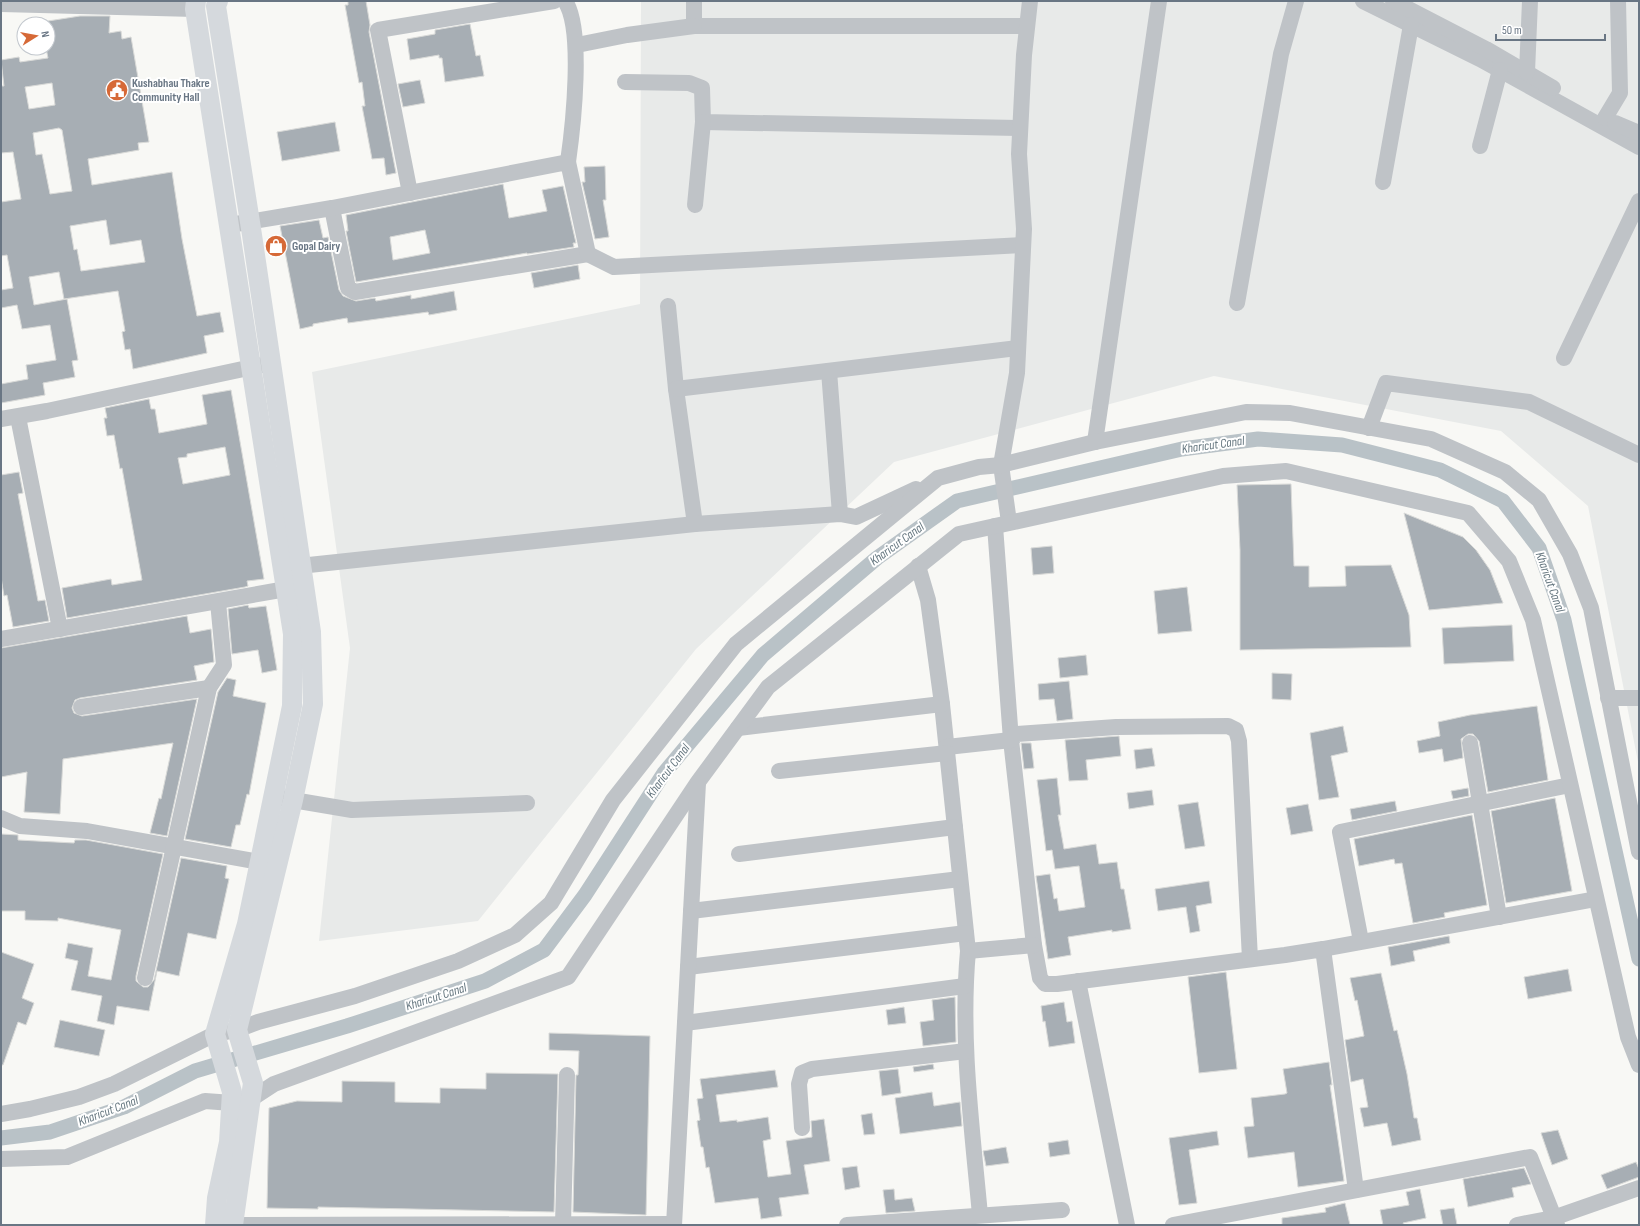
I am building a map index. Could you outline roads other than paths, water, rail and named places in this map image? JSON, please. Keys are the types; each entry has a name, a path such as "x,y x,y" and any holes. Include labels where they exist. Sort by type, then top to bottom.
{"main road":[{"path":"206,5 217,81 230,225 252,367 292,567 311,632 313,704 283,798 260,862 247,924 216,1040 242,1094 216,1198 215,1225"},
{"path":"217,81 250,221 271,363 292,567 286,589 293,634 292,706 283,798 238,1033 242,1094 233,1225"}],"street":[{"path":"410,193 378,30 554,1"},
{"path":"565,1 571,9 577,45 568,162 588,254"},
{"path":"694,1 694,26"},
{"path":"1030,1 1024,55 1019,154 1024,229 1017,373 1001,467 1011,740 1034,945 1040,978 1045,984 1250,959 1323,948 1596,899"},
{"path":"1095,442 1159,1"},
{"path":"1237,303 1281,54 1296,1"},
{"path":"1364,1 1500,70 1639,146"},
{"path":"1393,1 1486,49 1605,118 1639,133"},
{"path":"1527,72 1530,1"},
{"path":"1605,118 1620,93 1618,1"},
{"path":"1,4 206,5"},
{"path":"1382,182 1411,25"},
{"path":"577,45 627,35 694,26 1027,26"},
{"path":"1480,146 1500,70"},
{"path":"625,82 689,84 702,88 703,122 695,205"},
{"path":"703,122 1020,128"},
{"path":"230,225 332,208 568,162"},
{"path":"1564,358 1639,201"},
{"path":"332,208 348,288 355,292 588,254 614,267 1023,245"},
{"path":"668,306 676,389 695,524"},
{"path":"676,389 1018,348"},
{"path":"1,419 18,417 271,363"},
{"path":"829,371 840,514"},
{"path":"1369,428 1386,383 1529,402 1639,455"},
{"path":"292,567 695,524 840,514 856,517 938,478 979,467 1001,467 1095,442 1246,412 1290,413 1431,439 1505,472 1539,500 1570,554 1591,608 1639,852"},
{"path":"18,417 60,629"},
{"path":"1,1159 67,1157 205,1101 242,1094 274,1084 568,977 698,782 768,687 959,534 1223,476 1286,471 1468,513 1509,561 1533,620 1628,1037 1639,1065"},
{"path":"1,1114 30,1109 79,1097 114,1084 216,1040 238,1033 258,1022 355,996 458,961 516,935 551,903 613,800 736,644 938,478"},
{"path":"918,566 928,600 942,704 968,951 965,986 966,1051 980,1214"},
{"path":"1,639 286,589"},
{"path":"144,978 209,688 224,665 218,602"},
{"path":"81,707 209,688"},
{"path":"1608,698 1639,698"},
{"path":"738,728 942,704"},
{"path":"779,771 947,750 1011,740 1017,734 1116,727 1228,726 1236,730 1239,742 1250,959"},
{"path":"1470,743 1499,917"},
{"path":"233,1225 674,1225 698,782"},
{"path":"1361,941 1340,832 1570,785"},
{"path":"283,798 352,810 527,802"},
{"path":"1,818 20,826 87,831 260,862"},
{"path":"739,854 955,827"},
{"path":"691,911 960,879"},
{"path":"688,967 966,933"},
{"path":"968,951 1034,945"},
{"path":"1323,948 1356,1190"},
{"path":"1078,981 1127,1225"},
{"path":"685,1023 965,986"},
{"path":"802,1128 799,1084 802,1073 812,1069 966,1051"},
{"path":"563,1224 567,1075"},
{"path":"1173,1225 1530,1157 1555,1221"},
{"path":"1517,1225 1555,1221 1639,1188"},
{"path":"847,1225 980,1214 1062,1210"}],"waterway":[{"name":"Kharicut Canal","path":"1,1138 50,1132 124,1107 195,1071 347,1026 485,981 544,950 585,895 664,773 763,655 877,558 957,501 1182,449 1258,439 1342,445 1440,470 1503,501 1539,548 1564,620 1639,959"}],"place":[{"name":"Kushabhau Thakre Community Hall","path":"117,90"},
{"name":"Gopal Dairy","path":"276,246"}]}
